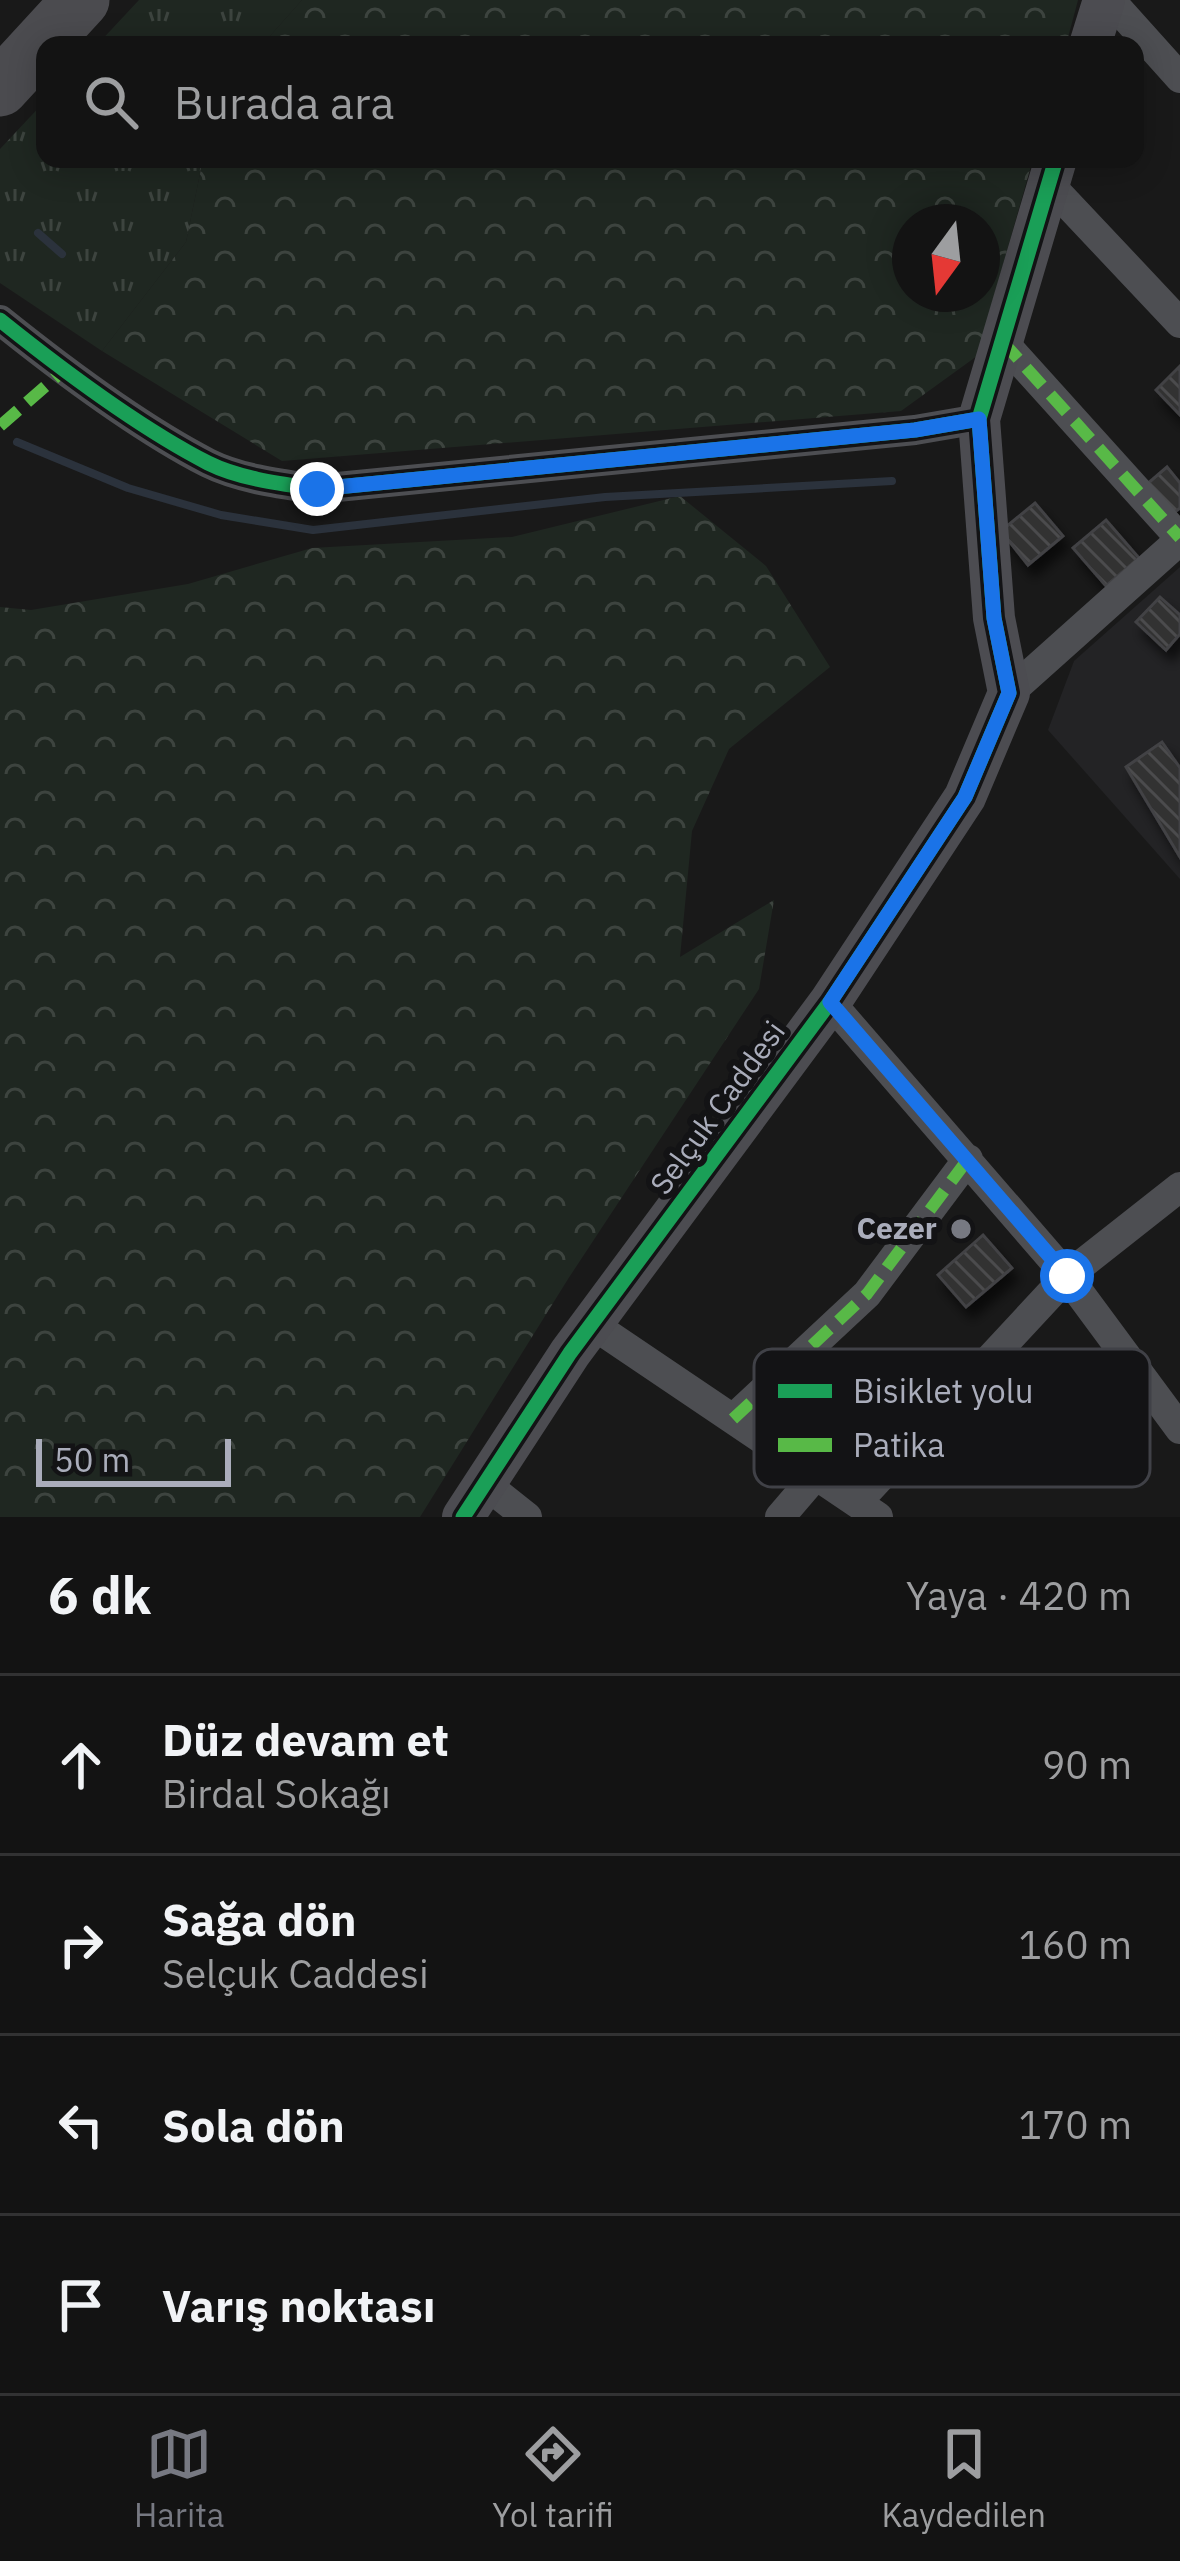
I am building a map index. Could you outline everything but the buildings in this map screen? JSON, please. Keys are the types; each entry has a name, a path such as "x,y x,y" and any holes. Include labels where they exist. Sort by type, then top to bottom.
{"highway":[{"path":"48,36 81,0"},
{"path":"0,88 36,49"}],"street":[{"path":"1093,36 1107,0 1141,36"},
{"path":"1144,40 1180,78"},
{"path":"1053,171 1180,323"},
{"path":"1009,693 994,618 979,419 1053,171"},
{"path":"0,320 64,370 211,464 274,483 317,489 915,430 979,419"},
{"path":"1002,341 1180,539 1009,693"},
{"name":"Selçuk Caddesi","path":"473,1500 592,1324 830,1002 965,797 1009,693"},
{"path":"830,1002 1067,1276 1121,1349"},
{"path":"808,1349 867,1294 968,1159"},
{"path":"1005,1349 1067,1276 1180,1187"},
{"path":"592,1324 754,1433"},
{"path":"1150,1388 1180,1429"},
{"path":"733,1419 754,1399"},
{"path":"780,1517 806,1487"},
{"path":"834,1487 868,1510 888,1487"},
{"path":"473,1500 527,1517"}],"shaded area":[{"path":"1180,567 1180,879 1048,730 1074,661"}],"green space":[{"path":"139,0 302,0 270,36 105,36"},
{"path":"302,0 1078,0 1068,36 270,36"},
{"path":"36,111 36,168 201,168 186,242 102,351 0,283 0,149"},
{"path":"201,168 1030,168 1000,275 1000,204 892,204 892,312 990,312 977,356 901,411 282,461 102,351 186,242"},
{"path":"680,496 766,566 830,667 729,749 692,831 680,957 774,900 759,989 568,1279 420,1517 0,1517 0,607 31,610 188,584 312,548 512,537"}],"waterway":[{"path":"38,233 62,254"},
{"path":"17,442 128,488 221,515 313,530 605,497 892,481"}],"marked path":[{"path":"1002,341 1180,538"},
{"path":"0,426 64,370"},
{"path":"808,1349 867,1294 968,1159"},
{"path":"733,1419 754,1399"}],"cycle path":[{"path":"463,1517 570,1353 830,1002 965,797 1009,693 994,618 979,419 1053,168"},
{"path":"0,320 101,396 208,463 247,477 317,489 915,430 979,419"}],"place":[{"name":"Cezer","path":"961,1229"}],"route":[{"path":"317,489 915,430 979,419 994,618 1009,693 965,797 830,1002 1067,1276"}]}
